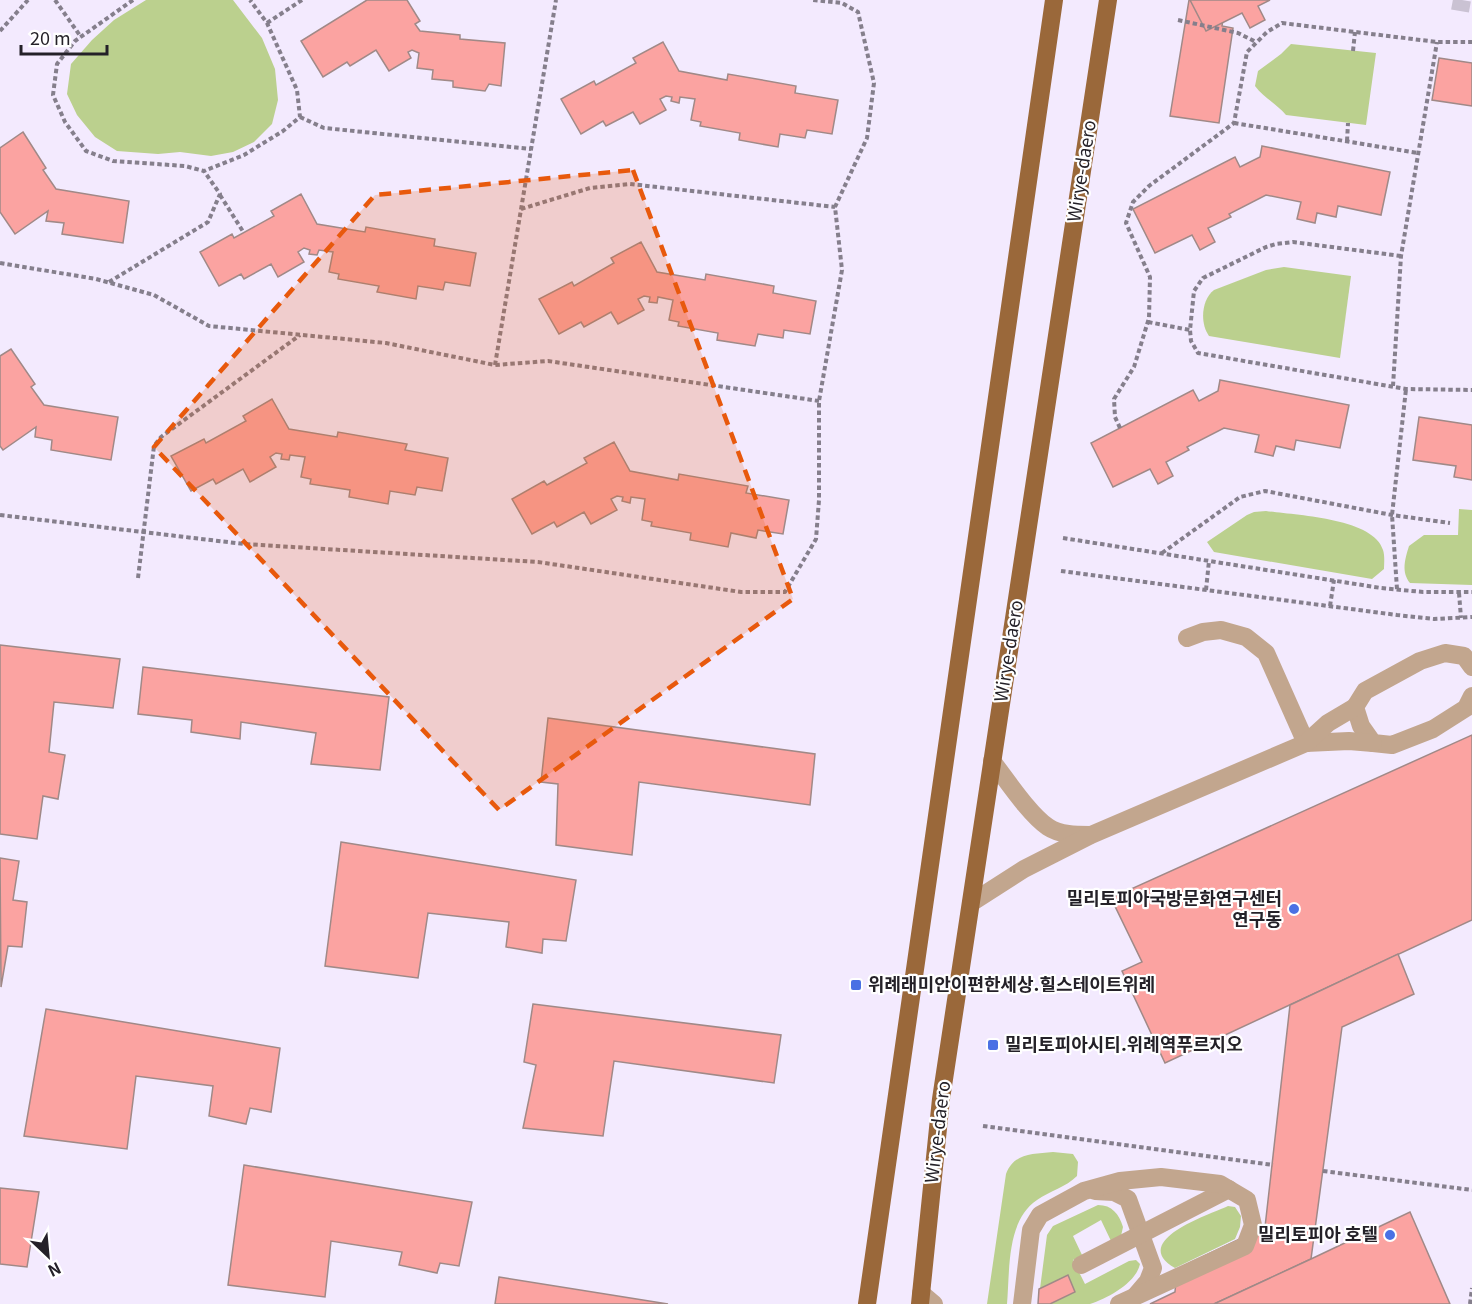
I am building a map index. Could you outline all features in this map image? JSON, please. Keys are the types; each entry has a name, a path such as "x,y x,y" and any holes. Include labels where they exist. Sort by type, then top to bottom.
{"main road":[{"path":"867,1304 1054,0"},
{"name":"Wirye-daero","path":"925,1300 941,1099 1108,0"}],"street":[{"path":"1187,638 1203,632 1221,630 1246,637 1266,652 1306,743"},
{"path":"970,903 1024,869 1091,835 1306,743 1328,723 1355,708 1365,692 1420,661 1445,653 1464,656 1472,667"},
{"path":"1306,743 1349,741 1392,745 1433,729 1466,708 1472,696"},
{"path":"1355,708 1361,726 1372,743"},
{"path":"992,761 1032,811 1048,827 1066,834 1091,835"},
{"path":"1128,1199 1143,1184 1161,1177"},
{"path":"1022,1304 1030,1230 1040,1215 1084,1191 1120,1181 1161,1177 1220,1184 1247,1200 1253,1225 1245,1246 1126,1301"},
{"path":"1081,1265 1229,1189"},
{"path":"1084,1191 1113,1192 1128,1199 1153,1268 1148,1281 1126,1301"}],"path":[{"path":"0,31 28,0"},
{"path":"55,0 81,37"},
{"path":"133,0 75,41 57,64 53,95 65,123 86,151 113,161 186,166 204,171 244,154 283,131 300,117"},
{"path":"249,0 267,23 297,90 300,117"},
{"path":"267,23 302,0"},
{"path":"495,365 556,0"},
{"path":"0,515 244,544 538,562 741,592 785,592 816,539 819,500 819,400 842,270 835,207 867,138 874,83 858,12 842,3 812,0"},
{"path":"1178,20 1238,33 1256,42"},
{"path":"1120,428 1115,417 1114,399 1134,367 1148,322 1150,277 1126,224 1133,202 1149,186 1234,123 1246,52 1267,32 1282,22 1437,42 1472,42"},
{"path":"1353,51 1355,32"},
{"path":"1393,386 1401,256 1437,42"},
{"path":"300,117 324,128 531,149"},
{"path":"1234,123 1418,153"},
{"path":"1347,141 1348,123"},
{"path":"204,171 244,233"},
{"path":"521,209 590,188 630,184 835,207"},
{"path":"108,283 208,222 220,194"},
{"path":"1401,256 1293,242 1266,247 1203,278 1197,284 1194,291 1191,341 1198,353 1406,389 1472,390"},
{"path":"0,263 108,283 154,295 209,326 386,343 495,365 548,361 819,400"},
{"path":"1148,322 1190,330"},
{"path":"138,578 154,446 161,437 301,335"},
{"path":"1397,589 1392,515 1406,389"},
{"path":"1161,554 1240,497 1265,491 1392,515 1450,523"},
{"path":"1063,538 1397,589 1423,592 1472,592"},
{"path":"1206,590 1209,561"},
{"path":"1061,571 1434,619 1472,617"},
{"path":"1330,606 1334,580"},
{"path":"1459,592 1461,618"},
{"path":"983,1126 1273,1165"},
{"path":"1323,1171 1472,1190"},
{"path":"1470,1304 1472,1288"}],"highlighted area":[{"path":"633,170 793,599 499,810 154,447 375,195"}],"green space":[{"path":"146,0 233,0 262,38 275,69 278,100 272,124 254,142 233,152 211,156 180,152 158,154 117,151 95,137 77,115 67,94 71,64 114,20"},
{"path":"1291,44 1376,53 1366,125 1286,115 1255,86 1258,71"},
{"path":"1284,267 1351,276 1340,358 1209,336 1204,325 1203,312 1206,300 1214,290 1266,270"},
{"path":"1459,509 1472,510 1472,585 1410,583 1405,574 1405,561 1409,546 1424,535 1458,535"},
{"path":"1266,511 1332,520 1365,531 1377,539 1383,550 1384,569 1372,579 1214,552 1207,542 1247,515"},
{"path":"1053,1152 1073,1154 1078,1162 1077,1176 1037,1200 1027,1209 1020,1220 1012,1247 1007,1304 987,1304 1006,1174 1009,1167 1019,1158 1031,1154"},
{"path":"1098,1205 1114,1211 1123,1227 1121,1236 1111,1241 1101,1220 1073,1236 1082,1255 1073,1260 1085,1284 1129,1261 1136,1260 1140,1264 1137,1271 1120,1289 1090,1304 1038,1304 1047,1235 1053,1226"},
{"path":"1228,1206 1235,1207 1241,1216 1240,1227 1235,1239 1175,1268 1163,1258 1161,1248 1166,1239 1177,1230"}],"building":[{"path":"367,0 407,0 420,21 415,24 420,31 460,35 460,39 505,43 501,86 489,84 485,91 453,87 453,81 432,79 433,70 417,68 419,53 412,50 408,52 411,58 389,71 376,50 350,66 347,62 323,77 301,41"},
{"path":"1189,0 1226,0 1222,26 1233,28 1219,123 1170,116"},
{"path":"1190,0 1270,0 1258,6 1265,20 1250,28 1242,13 1206,31"},
{"path":"663,42 679,71 727,80 728,74 796,86 795,93 838,100 832,134 807,130 805,138 780,134 778,147 739,140 740,133 700,126 701,122 691,120 695,99 680,97 679,103 671,101 672,97 666,96 660,99 666,110 640,124 633,112 606,126 603,121 581,134 561,99 594,81 596,85 636,63 633,58"},
{"path":"1439,58 1472,63 1472,106 1432,100"},
{"path":"23,132 46,168 43,170 56,189 129,201 123,243 62,234 64,223 46,221 48,211 15,234 0,212 0,148"},
{"path":"1262,146 1390,172 1381,215 1338,206 1336,217 1317,213 1315,223 1297,219 1301,202 1266,195 1229,214 1231,217 1208,228 1215,242 1200,250 1192,235 1155,253 1133,209 1235,157 1240,167 1260,157"},
{"path":"301,194 317,224 365,232 366,227 435,239 434,246 476,253 470,286 445,282 443,290 418,286 416,299 377,292 379,286 338,279 339,274 329,272 333,252 319,250 317,255 309,254 310,250 304,248 298,252 304,262 278,277 271,264 244,279 241,274 219,286 200,252 232,234 234,238 274,216 271,211"},
{"path":"641,242 657,272 705,280 706,274 774,286 773,293 816,301 810,334 784,330 783,338 758,334 755,346 717,340 718,333 678,326 679,322 669,320 673,300 658,297 657,303 649,302 650,297 644,296 638,299 644,310 618,324 611,312 584,327 581,322 559,334 539,299 572,282 574,286 614,263 611,258"},
{"path":"11,349 35,384 31,387 44,405 118,417 111,460 51,450 52,440 35,437 36,427 3,450 0,446 0,356"},
{"path":"1220,380 1349,405 1340,448 1296,440 1294,450 1276,446 1273,456 1255,452 1259,435 1224,428 1187,447 1189,450 1166,462 1173,476 1158,484 1150,469 1113,487 1091,443 1193,390 1199,401 1218,391"},
{"path":"272,399 289,429 337,437 338,432 407,444 405,450 448,458 442,491 417,487 415,495 390,491 388,504 349,497 350,490 310,484 311,479 301,477 305,457 290,455 289,460 281,459 282,454 276,453 270,457 276,467 250,482 243,469 216,484 213,479 191,491 171,456 204,439 206,443 246,421 243,416"},
{"path":"1419,417 1472,425 1472,480 1454,477 1456,466 1413,460"},
{"path":"614,442 630,471 678,480 679,474 748,486 746,493 789,500 783,534 758,530 756,538 731,533 728,547 690,540 691,533 651,526 652,522 642,520 645,499 631,497 630,503 622,501 623,497 617,496 611,499 617,510 591,524 584,512 557,527 554,522 532,534 512,499 544,481 547,485 587,463 584,458"},
{"path":"0,645 120,659 113,708 54,702 49,752 65,755 58,799 43,796 37,839 0,834"},
{"path":"143,667 389,697 380,770 311,764 316,733 241,722 240,739 191,732 192,720 138,714"},
{"path":"548,718 815,754 810,805 639,782 632,855 556,845 558,784 541,782"},
{"name":"밀리토피아국방문화연구센터 연구동","path":"1472,735 1472,920 1165,1063 1122,971 1142,962 1111,898"},
{"path":"341,842 576,880 566,941 543,939 542,953 506,947 509,922 428,913 418,978 325,966"},
{"path":"0,858 19,861 13,900 27,902 22,947 8,946 1,987"},
{"path":"1398,954 1414,994 1342,1027 1311,1259 1214,1304 1150,1304 1175,1292 1177,1269 1265,1227 1290,1005"},
{"path":"533,1004 781,1035 774,1083 614,1061 603,1136 523,1128 536,1065 524,1062"},
{"path":"46,1009 280,1048 271,1112 250,1108 246,1124 209,1116 213,1086 136,1076 127,1149 24,1136"},
{"path":"244,1165 472,1202 459,1266 440,1263 437,1273 399,1265 402,1252 331,1241 325,1297 228,1285"},
{"path":"0,1188 39,1192 27,1267 0,1264"},
{"name":"밀리토피아 호텔","path":"1410,1212 1450,1304 1214,1304 1311,1259"},
{"path":"1068,1275 1075,1292 1050,1304 1038,1304 1039,1289"},
{"path":"499,1277 668,1304 495,1304"}],"tunnel":[{"path":"1460,11 1462,0"}],"place":[{"name":"밀리토피아국방문화연구센터 연구동","path":"1294,909"},
{"name":"위례래미안이편한세상.힐스테이트위례","path":"856,985"},
{"name":"밀리토피아시티.위례역푸르지오","path":"993,1045"},
{"name":"밀리토피아 호텔","path":"1390,1235"}]}
